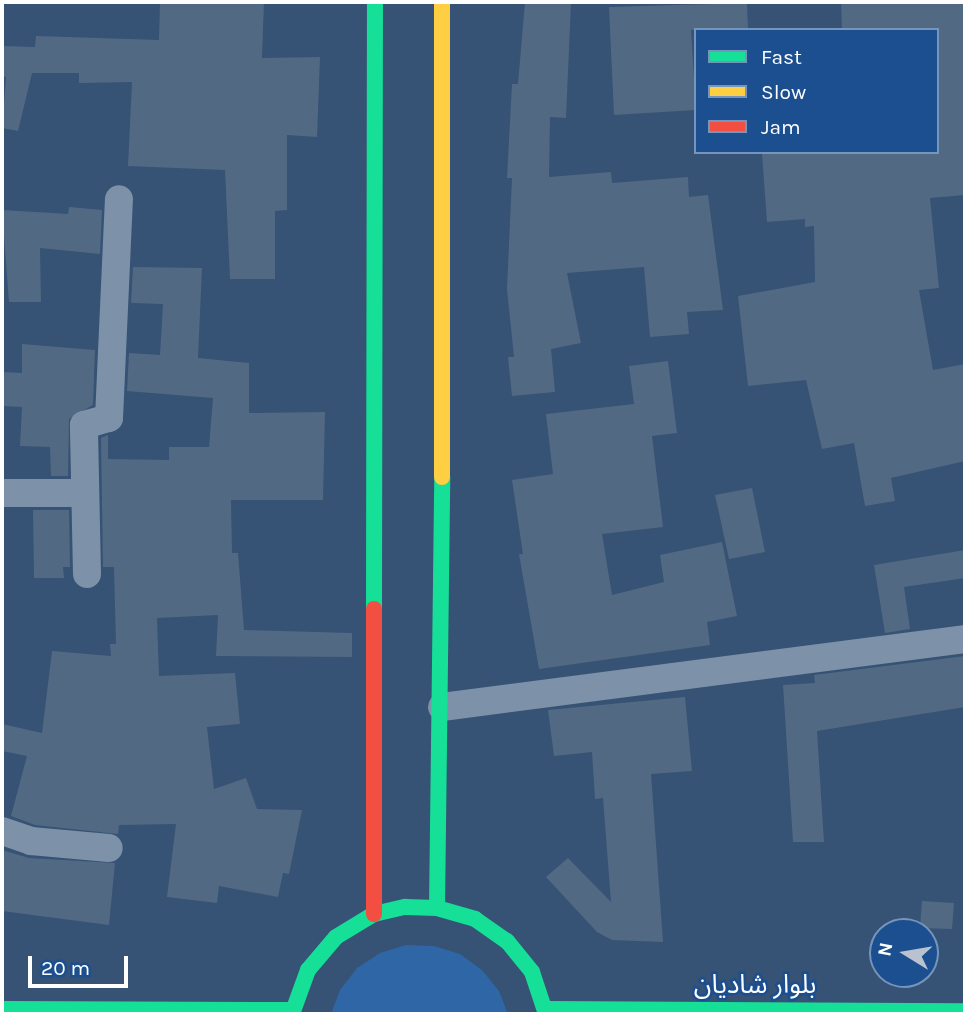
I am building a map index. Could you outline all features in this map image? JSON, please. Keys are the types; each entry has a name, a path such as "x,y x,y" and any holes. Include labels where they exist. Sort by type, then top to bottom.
{"main road":[{"path":"374,914 375,2"},
{"path":"437,908 442,707 442,2"},
{"path":"2,1009 292,1012 308,970 336,937 374,914 405,907 437,908 475,919 507,941 532,972 546,1012"},
{"name":"بلوار شادیان","path":"546,1012 965,1010"}],"street":[{"path":"86,574 84,425 109,418 119,200"},
{"path":"2,493 85,493"},
{"path":"442,707 965,639"},
{"path":"2,831 31,841 109,848"}],"shaded area":[{"path":"406,945 434,946 460,954 482,970 499,991 508,1014 331,1014 340,990 357,968 380,953"}],"building":[{"path":"160,2 264,2 262,58 320,57 317,137 287,135 287,210 275,211 275,279 230,279 225,170 128,166 132,82 79,83 79,73 32,73 18,131 2,128 6,77 2,76 2,46 35,47 36,36 159,40"},
{"path":"525,2 571,2 566,118 550,117 549,177 611,172 612,183 688,177 689,197 708,195 723,310 687,312 689,334 650,337 644,267 567,273 581,343 551,349 555,392 512,396 508,357 514,357 507,289 512,178 507,178 512,84 518,84"},
{"path":"841,2 965,2 965,195 930,198 939,288 919,290 933,370 965,364 965,461 891,478 895,501 865,506 854,443 822,449 806,380 748,386 738,296 815,282 814,226 805,227 805,219 767,222 762,154 939,154 939,28 842,28"},
{"path":"747,3 748,28 691,30 694,110 614,115 609,7"},
{"path":"69,207 102,210 100,254 40,248 41,302 9,302 2,210 68,214"},
{"path":"133,267 202,268 198,358 249,363 249,413 325,412 323,500 231,500 232,553 238,553 244,630 352,633 352,657 216,656 218,615 157,618 159,676 235,673 240,724 207,727 214,789 246,778 257,809 302,810 289,874 283,873 278,897 219,886 217,903 167,897 176,824 119,825 118,834 35,825 11,816 27,756 2,751 2,724 42,733 52,651 111,656 110,644 116,644 114,567 103,567 101,438 108,435 108,459 169,460 169,447 209,447 213,398 127,391 129,353 160,355 163,304 131,303"},
{"path":"22,344 95,350 93,405 69,419 68,476 51,476 50,447 20,446 22,407 2,406 2,372 22,373"},
{"path":"668,361 677,433 652,436 663,527 602,534 612,595 664,582 660,555 722,542 737,616 707,622 710,645 539,669 519,554 523,554 512,480 553,474 546,414 634,404 629,366"},
{"path":"752,488 765,552 729,559 715,495"},
{"path":"33,510 69,510 70,567 63,567 64,578 34,578"},
{"path":"965,550 965,578 904,587 910,629 885,633 874,565"},
{"path":"965,656 965,707 817,731 824,842 793,842 783,685 815,683 814,675"},
{"path":"685,697 692,771 651,774 663,942 612,940 597,932 546,877 568,858 611,902 603,798 595,799 592,752 554,756 548,710"},
{"path":"2,850 29,858 115,863 109,925 2,911"},
{"path":"922,901 954,903 952,929 939,929 939,918 921,918"}],"traffic: fast":[{"path":"374,609 375,2"},
{"path":"437,908 442,477"},
{"path":"292,1014 308,970 336,937 374,914 405,907 437,908 475,919 507,941 532,972 546,1014"},
{"path":"2,1009 292,1010"},
{"path":"545,1009 965,1011"}],"traffic: slow":[{"path":"442,2 442,477"}],"traffic: jam":[{"path":"374,609 374,914"}]}
